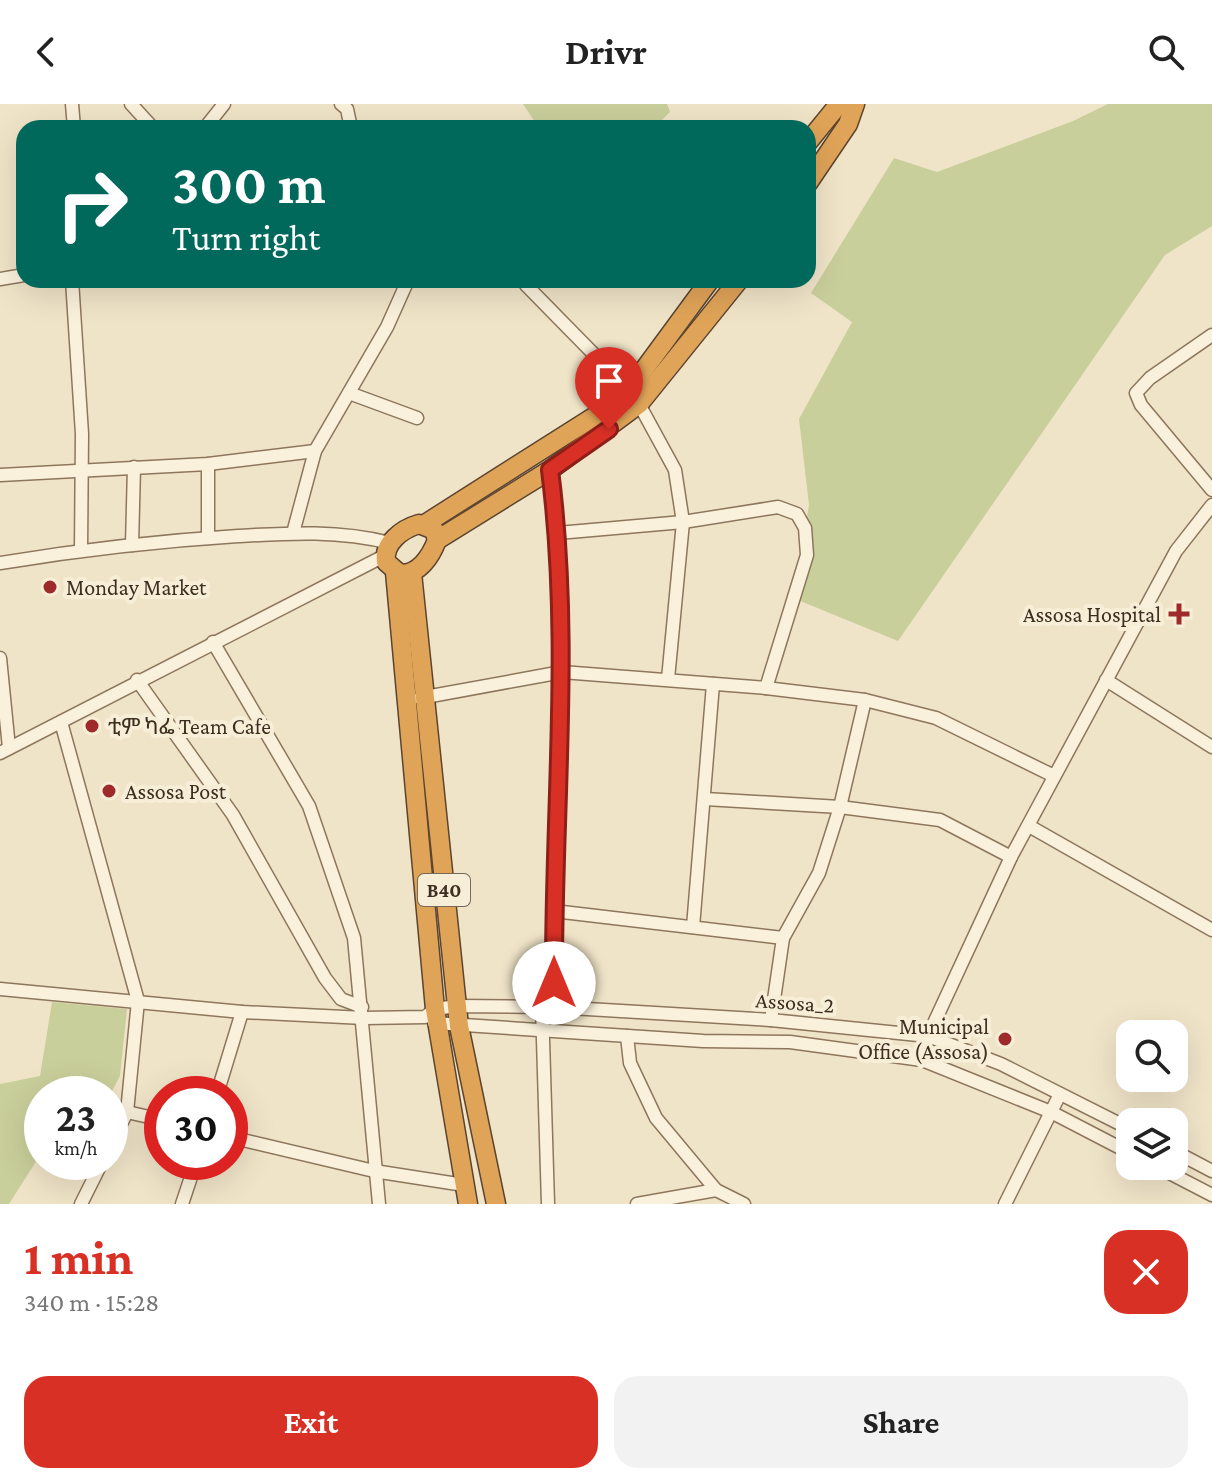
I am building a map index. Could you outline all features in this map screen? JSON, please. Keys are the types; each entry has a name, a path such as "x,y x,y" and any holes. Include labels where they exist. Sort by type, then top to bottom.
{"highway":[{"path":"816,132 839,104"},
{"path":"816,171 848,124 855,104"},
{"path":"704,288 670,336 634,397 595,416 425,524 411,526 395,561 427,558 437,540 550,470 634,397 687,348 733,288"},
{"path":"670,336 687,348"},
{"path":"425,524 434,530 437,540"},
{"name":"B40","path":"395,561 459,1026 496,1204"},
{"name":"B40","path":"414,698 433,1017 468,1204"}],"street":[{"path":"131,104 146,120"},
{"path":"211,120 224,104"},
{"path":"72,288 83,469 81,549"},
{"path":"293,533 315,451 387,327 404,288"},
{"path":"529,288 634,397 675,470 683,522 668,679"},
{"path":"1212,335 1150,378 1136,393 1141,405 1212,490"},
{"path":"349,393 417,418"},
{"path":"0,475 208,464 315,451"},
{"path":"208,464 208,538"},
{"path":"132,545 134,467"},
{"path":"548,1204 543,1031 548,1007 554,911 562,672 558,533 550,470"},
{"path":"922,1060 928,1036 1011,857 1176,551 1212,505"},
{"path":"558,533 683,522 778,507 797,514 805,528 807,555 766,688"},
{"path":"0,563 81,549 208,538 336,532 395,561"},
{"path":"0,658 4,750 213,642 395,561"},
{"path":"213,642 309,806 354,938 379,1204"},
{"path":"414,698 562,672 766,688 865,700 936,718 1054,776"},
{"path":"137,680 233,815 325,978 341,999 363,1013"},
{"path":"1106,680 1212,747"},
{"path":"693,927 713,684"},
{"path":"771,1020 783,938 819,873 840,807 865,700"},
{"path":"61,722 138,1001 128,1102"},
{"path":"705,799 840,807 940,820 1011,857"},
{"path":"1029,826 1212,930"},
{"path":"554,911 783,938"},
{"path":"0,989 242,1012 433,1017"},
{"name":"Assosa_2","path":"433,1017 457,1006 548,1007 771,1020 928,1036 1001,1064 1116,1122"},
{"path":"222,1076 242,1012"},
{"name":"Assosa_2","path":"433,1017 459,1026 790,1042 922,1060 1051,1112 1116,1146"},
{"path":"627,1036 630,1063 656,1118 716,1190 741,1203"},
{"path":"1005,1204 1060,1094"},
{"path":"248,1141 374,1171 464,1185"},
{"path":"1188,1158 1212,1171"},
{"path":"81,1204 93,1180"},
{"path":"182,1204 190,1180"},
{"path":"1183,1180 1212,1195"},
{"path":"637,1204 716,1190"}],"green space":[{"path":"523,104 667,104 670,112 662,120 534,120"},
{"path":"1108,104 1212,104 1212,226 1165,255 898,641 793,598 809,505 799,419 852,322 811,293 894,158 937,172 1073,121"},
{"path":"52,1002 127,1009 120,1076 40,1076"},
{"path":"24,1079 24,1180 9,1204 0,1204 0,1084"}],"place":[{"name":"Monday Market","path":"50,587"},
{"name":"Assosa Hospital","path":"1179,614"},
{"name":"ቲም ካፌ Team Cafe","path":"92,726"},
{"name":"Assosa Post","path":"109,791"},
{"name":"Municipal Office (Assosa)","path":"1005,1039"}],"route":[{"path":"554,983 562,672 558,533 550,470 609,429"}]}
